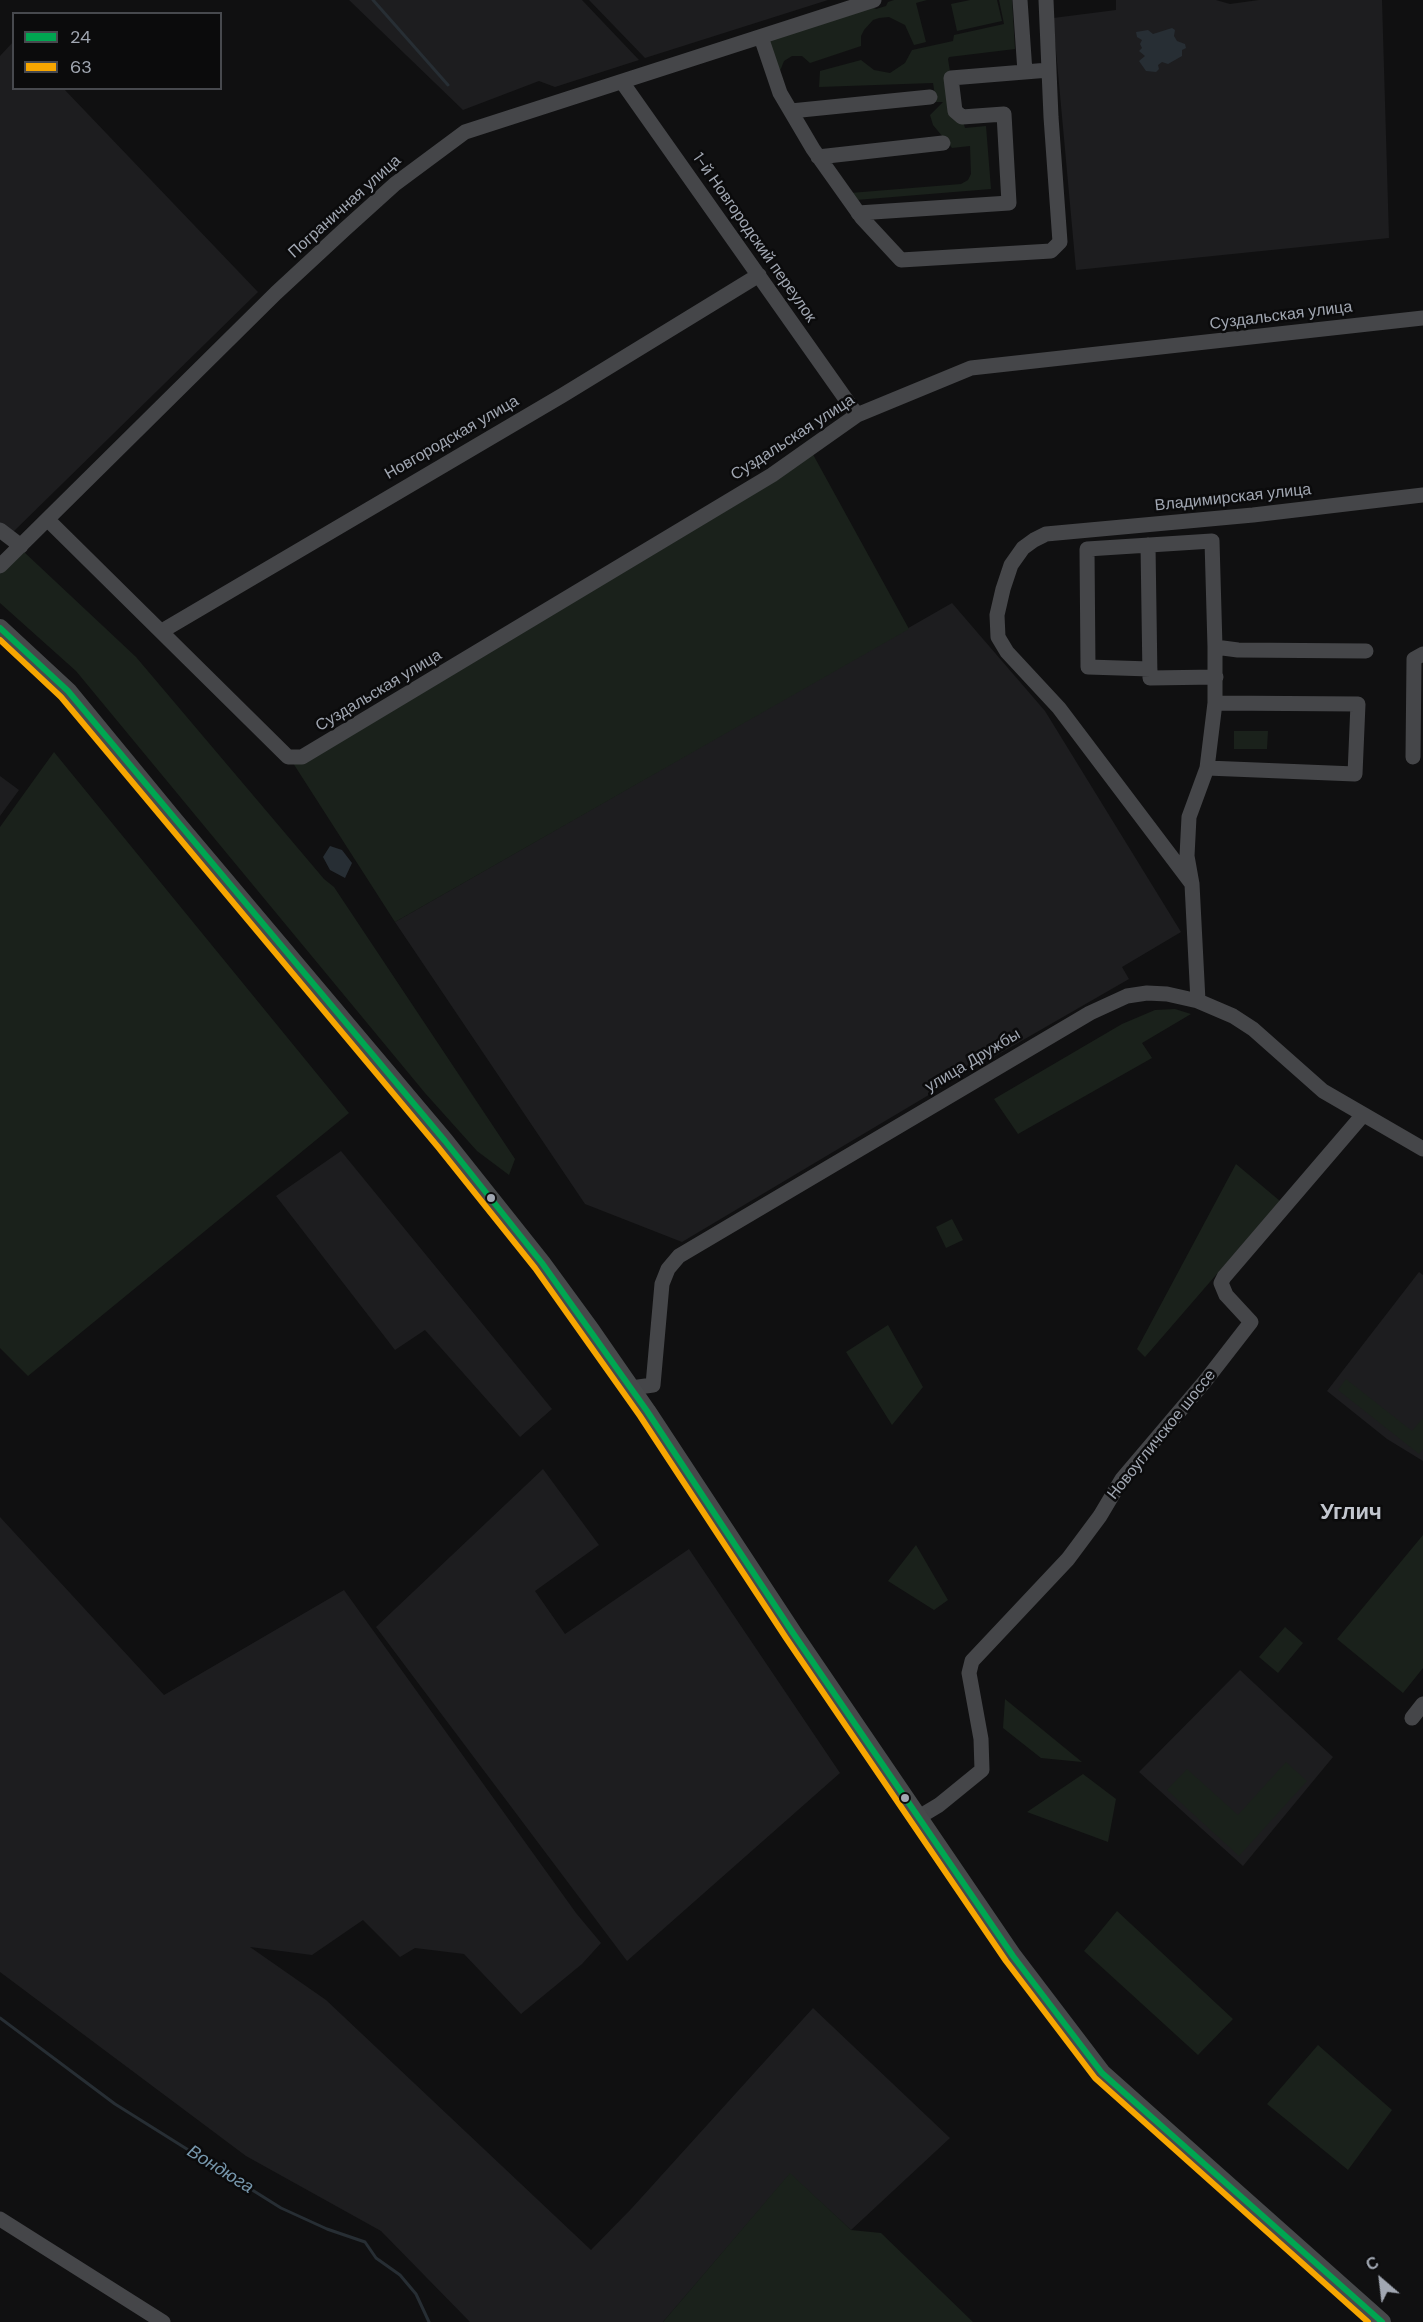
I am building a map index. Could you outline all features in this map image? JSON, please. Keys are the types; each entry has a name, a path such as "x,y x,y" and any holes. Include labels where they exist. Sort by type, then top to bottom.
{"main road":[{"path":"0,628 68,691 445,1141 542,1263 647,1411 793,1633 1030,1980 1102,2073 1382,2322"}],"street":[{"name":"Пограничная улица","path":"0,566 276,293 378,198 465,132 874,0"},
{"path":"1020,0 1025,72"},
{"path":"761,37 780,93 818,157 858,213 901,260 1051,251 1060,242 1046,0"},
{"path":"858,213 1009,202 1004,114 962,117 955,111 951,78 1049,70"},
{"name":"1-й Новгородский переулок","path":"622,82 857,415"},
{"path":"791,111 930,97"},
{"path":"818,157 943,143"},
{"name":"Новгородская улица","path":"162,631 563,395 759,275"},
{"name":"Суздальская улица","path":"162,631 288,757 302,757 772,475 857,415 971,368 1423,318"},
{"name":"Владимирская улица","path":"1192,884 1059,708 1007,652 998,637 998,615 1011,565 1023,548 1046,534 1253,515 1423,495"},
{"path":"48,520 162,631"},
{"path":"0,531 21,546"},
{"path":"1150,669 1088,667 1088,549 1212,541 1215,703 1208,768 1189,817 1187,856 1192,884 1198,1001"},
{"path":"1148,545 1150,678 1216,677"},
{"path":"1215,647 1238,650 1366,651"},
{"path":"1413,757 1414,658 1423,654"},
{"path":"1208,768 1355,774 1358,704 1215,703"},
{"name":"улица Дружбы","path":"647,1411 653,1385 662,1284 668,1269 680,1256 1112,1002 1127,996 1147,993 1167,994 1198,1001 1241,1020 1323,1091 1362,1116 1423,1149"},
{"name":"Новоугличское шоссе","path":"919,1817 982,1770 981,1739 969,1673 972,1660 1068,1559 1100,1516 1122,1479 1206,1380 1251,1322 1226,1295 1221,1283 1224,1276 1362,1116"},
{"path":"631,1388 653,1385"},
{"path":"1412,1718 1423,1704"},
{"path":"0,2219 163,2322"}],"shaded area":[{"path":"349,0 582,0 639,60 555,87 539,81 463,110"},
{"path":"589,0 828,0 645,58"},
{"path":"927,0 916,3 926,42 914,45 905,25 889,17 879,18 873,20 864,30 861,36 861,46 810,63 802,56 792,56 784,61 780,71 768,41 872,7 876,9 886,6 888,2"},
{"path":"970,0 997,0 1002,21 957,31 951,4"},
{"path":"999,0 1012,0 1015,49 949,57 948,59 965,128 986,126 991,189 856,200 850,193 961,184 968,180 971,174 970,146 952,148 933,125 930,115 943,102 936,102 933,83 819,87 820,71 861,60 874,70 890,73 905,63 912,50 953,41 954,35 1004,24"},
{"path":"1116,0 1216,0 1230,4 1259,0 1382,0 1389,238 1076,270 1053,18 1116,10"},
{"path":"1172,28 1175,30 1174,36 1177,41 1185,44 1186,48 1182,50 1182,56 1168,64 1162,62 1158,65 1159,69 1156,72 1146,71 1139,61 1145,56 1139,51 1142,48 1140,44 1142,40 1137,37 1136,32 1148,30 1153,34"},
{"path":"12,43 12,90 65,90 258,292 12,533 0,526 0,56"},
{"path":"810,449 909,629 395,922 293,763"},
{"path":"23,551 136,657 324,879 334,887 515,1159 509,1175 477,1151 425,1093 76,671 0,603 0,573"},
{"path":"952,603 1045,711 1181,932 1122,967 1129,979 682,1242 585,1204 395,922"},
{"path":"1234,731 1268,731 1267,749 1234,749"},
{"path":"54,752 349,1113 28,1376 0,1348 0,827"},
{"path":"0,776 19,790 0,816"},
{"path":"330,846 342,850 352,863 345,878 330,870 323,857"},
{"path":"1175,1009 1191,1014 1142,1043 1152,1058 1018,1134 994,1099 1122,1024 1155,1010"},
{"path":"341,1151 552,1409 520,1437 425,1330 395,1350 276,1196"},
{"path":"1236,1164 1280,1201 1145,1357 1137,1349"},
{"path":"952,1219 963,1240 946,1248 936,1227"},
{"path":"1419,1272 1423,1275 1423,1461 1387,1439 1327,1391"},
{"path":"888,1325 923,1387 892,1425 846,1352"},
{"path":"1346,1379 1412,1431 1423,1418 1423,1449 1419,1454 1338,1390"},
{"path":"543,1469 599,1545 535,1591 565,1634 689,1549 840,1773 627,1961 376,1627"},
{"path":"0,1517 164,1695 344,1590 576,1913 601,1943 582,1964 521,2014 464,1954 415,1948 400,1957 363,1920 312,1955 250,1947 326,2000 591,2250 632,2208 813,2008 950,2138 851,2230 790,2174 663,2322 470,2322 381,2231 246,2156 0,1972"},
{"path":"1423,1535 1423,1668 1403,1693 1337,1639"},
{"path":"916,1545 948,1600 934,1610 888,1581"},
{"path":"1285,1627 1303,1643 1278,1673 1259,1657"},
{"path":"1240,1670 1333,1757 1243,1866 1139,1772"},
{"path":"1005,1699 1082,1762 1041,1758 1003,1728"},
{"path":"1286,1762 1307,1781 1239,1856 1167,1790 1187,1769 1238,1815"},
{"path":"1083,1774 1116,1799 1108,1842 1027,1812"},
{"path":"1117,1911 1233,2019 1198,2055 1084,1951"},
{"path":"1318,2045 1392,2110 1348,2170 1267,2104"},
{"path":"790,2173 851,2230 881,2233 973,2322 663,2322"}],"waterway":[{"path":"373,0 448,85"},
{"name":"Вондюга","path":"0,2018 115,2104 281,2208 327,2229 365,2242 376,2258 400,2275 416,2294 429,2322"}],"transit line":[{"name":"24","path":"0,628 68,691 445,1141 542,1263 647,1411 793,1633 1013,1956 1102,2073 1382,2322"},
{"name":"63","path":"0,640 61,697 438,1147 535,1268 640,1416 786,1638 1006,1961 1095,2078 1368,2322"}],"district":[{"name":"Углич","path":"1351,1513"}]}
